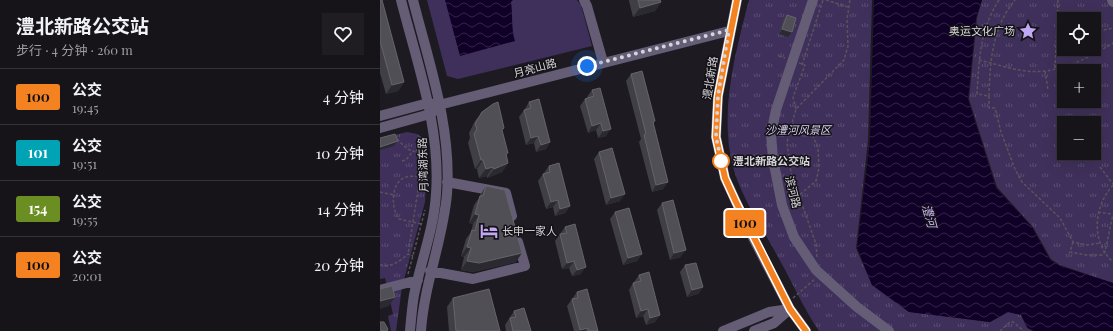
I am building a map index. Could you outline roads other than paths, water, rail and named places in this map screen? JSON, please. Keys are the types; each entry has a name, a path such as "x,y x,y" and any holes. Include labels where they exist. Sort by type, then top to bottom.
{"street":[{"name":"月湾湖东路","path":"401,0 428,103 436,142 436,194 418,280 410,331"},
{"name":"月湾湖东路","path":"413,0 440,105 447,140 447,182 442,227 430,271 422,314 421,331"},
{"path":"584,0 603,62"},
{"name":"澧北新路","path":"737,0 729,30 718,96 716,137 725,178 747,226 789,306 806,331"},
{"name":"滨河路","path":"813,0 776,110 771,134 773,159 782,205 794,238 818,272 857,307 889,331"},
{"name":"月亮山路","path":"380,116 428,103 440,105 729,30"},
{"name":"月亮山路","path":"380,128 430,114 440,105"},
{"path":"430,271 474,279 525,266 506,193 447,182"},
{"path":"380,290 418,280"},
{"path":"723,331 769,312 789,306"},
{"path":"754,331 774,323 789,306"}],"water":[{"path":"445,0 513,0 511,2 515,41 460,56"},
{"name":"澧河","path":"874,0 982,0 976,18 968,99 996,188 1032,227 1050,260 1060,266 1113,283 1113,331 1034,331 1028,328 1021,315 1008,312 990,322 909,312 872,285 857,248 870,140"}],"place":[{"name":"奥运文化广场","path":"1028,31"},
{"name":"澧北新路公交站","path":"721,161"},
{"name":"长申一家人","path":"489,231"}],"park label":[{"name":"沙澧河风景区","path":"798,130"}]}
